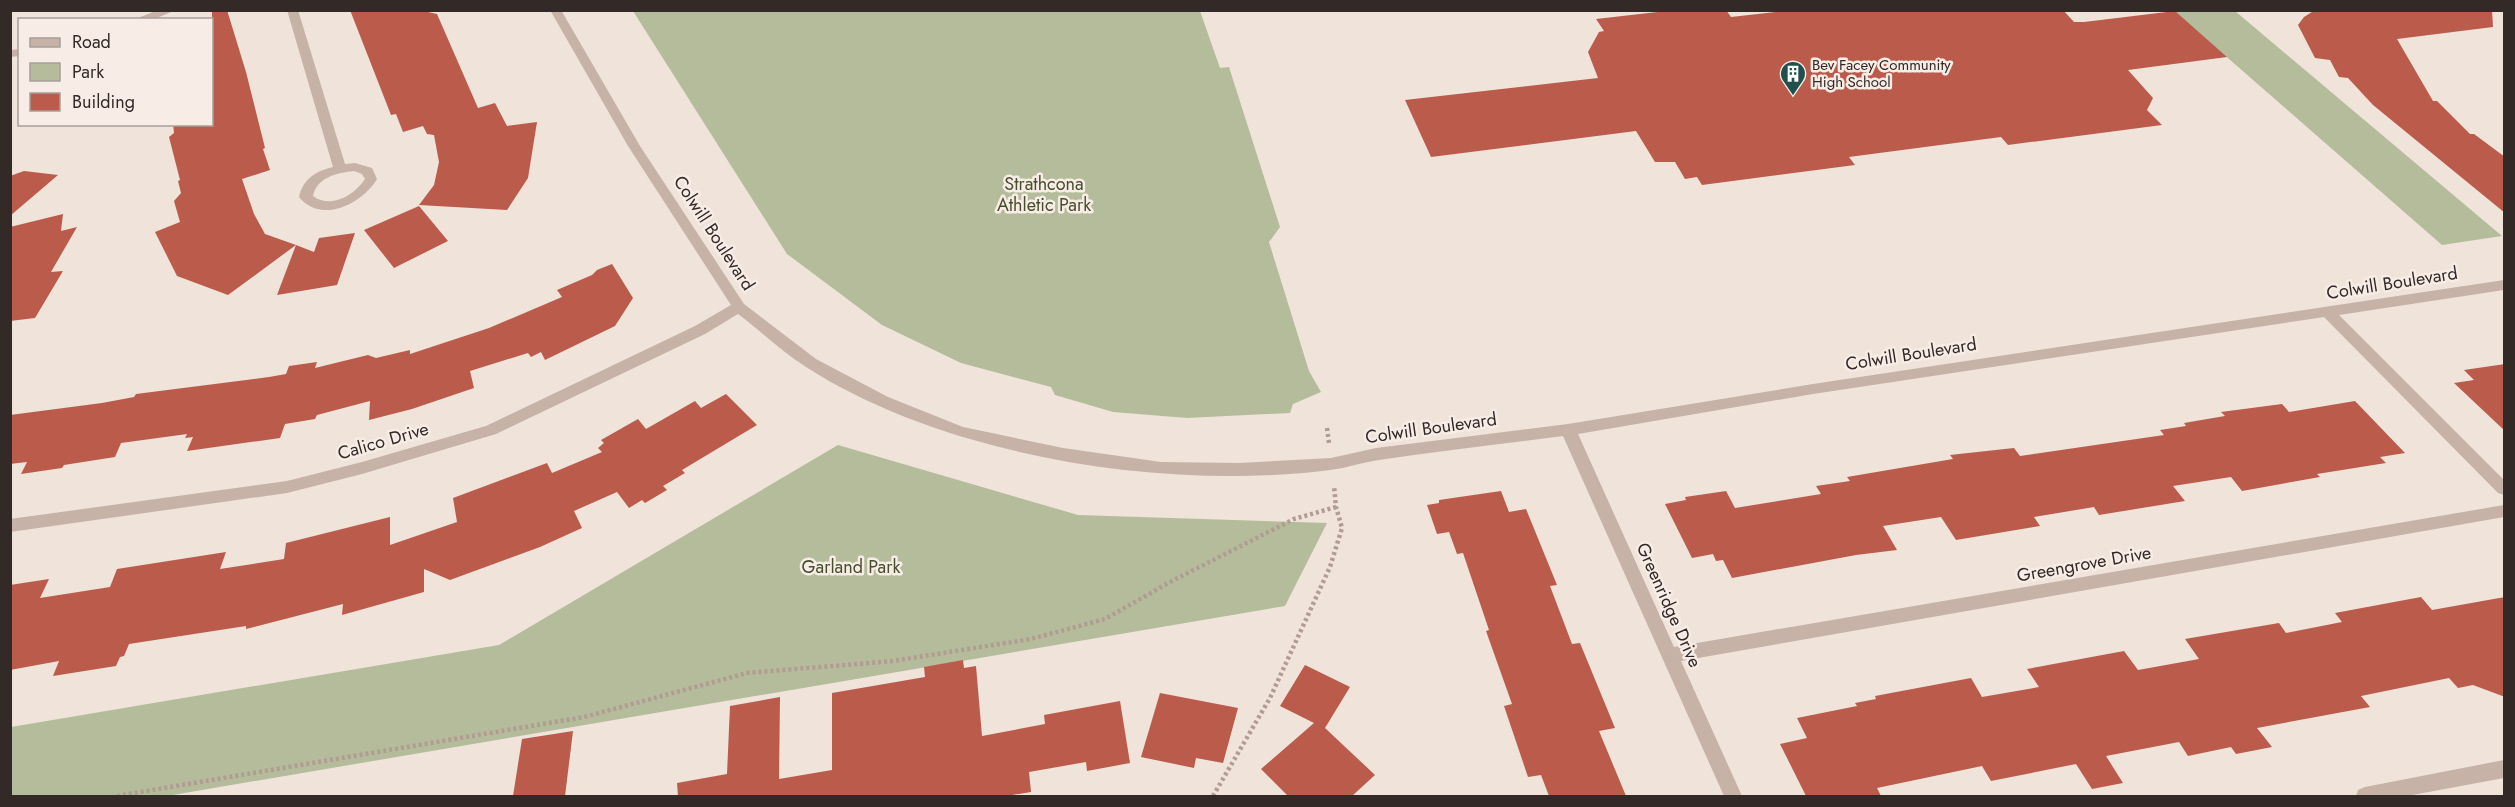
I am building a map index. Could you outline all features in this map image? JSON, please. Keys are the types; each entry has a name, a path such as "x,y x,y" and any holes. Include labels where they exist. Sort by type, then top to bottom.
{"street":[{"path":"145,18 171,10"},
{"path":"292,10 340,169"},
{"name":"Colwill Boulevard","path":"555,10 634,146 739,307 811,363 883,401 961,432 1074,456 1161,468 1250,468 1331,464 1376,454 1568,430 1837,385 2505,285"},
{"path":"355,167 367,171 371,179 368,187 355,198 341,204 318,205 310,202 306,197 309,186 325,174 340,169 355,167"},
{"name":"Calico Drive","path":"10,526 286,487 448,443 491,430 700,330 739,307"},
{"path":"2329,313 2505,489"},
{"name":"Greenridge Drive","path":"1568,430 1734,796"},
{"name":"Greengrove Drive","path":"1670,655 2505,511"},
{"path":"2365,796 2505,769"}],"path":[{"path":"117,796 584,717 747,673 893,661 1030,639 1105,619 1170,582 1294,519 1335,507 1342,528 1322,585 1270,698 1213,796"}],"green space":[{"name":"Strathcona Athletic Park","path":"633,11 1200,11 1220,68 1229,67 1280,227 1269,242 1309,371 1321,392 1293,404 1290,413 1187,418 1113,412 1055,395 1051,387 961,363 882,325 787,254"},
{"path":"2174,11 2235,11 2502,236 2442,245"},
{"name":"Garland Park","path":"838,445 1078,515 1327,523 1285,606 167,796 11,796 11,727 499,645"}],"building":[{"path":"212,10 227,10 246,72 265,148 263,149 270,170 242,179 254,214 265,234 296,245 228,295 177,276 155,232 180,222 174,201 181,193 178,181 180,180 169,137 174,133 173,126 213,126"},
{"path":"350,10 419,10 437,14 478,108 495,103 507,126 537,122 528,178 507,210 419,205 434,185 439,162 434,135 427,134 423,126 403,132 396,114 391,115"},
{"name":"Bev Facey Community High School","path":"1675,10 1726,10 1731,17 1792,10 2063,10 2074,22 2175,11 2227,57 2128,70 2153,98 2147,110 2162,125 2008,145 2001,137 1849,157 1855,165 1702,185 1697,177 1685,179 1675,162 1655,162 1636,131 1431,157 1405,100 1598,78 1588,52 1599,32 1604,31 1596,19"},
{"path":"2315,10 2492,10 2493,27 2397,39 2433,101 2437,101 2470,134 2474,134 2505,157 2505,213 2373,105 2348,78 2339,77 2330,60 2315,58 2298,25 2304,17"},
{"path":"24,171 58,175 10,216 10,176"},
{"path":"419,206 448,241 394,268 364,230"},
{"path":"63,214 61,231 77,227 51,272 63,271 35,318 10,321 10,227"},
{"path":"355,233 337,285 277,295 296,245 314,252 319,238"},
{"path":"612,264 633,298 615,326 545,360 541,352 531,357 528,353 470,371 474,388 412,409 369,420 370,401 317,415 315,419 285,424 280,438 187,451 193,437 185,438 187,434 121,443 115,457 64,465 62,468 21,474 27,462 10,464 10,415 102,403 134,397 136,394 269,377 286,374 289,366 317,362 315,368 368,355 376,358 410,350 410,354 489,328 562,297 557,290"},
{"path":"2505,364 2505,431 2454,383 2474,380 2464,370"},
{"path":"726,394 757,425 682,470 685,473 663,486 667,490 645,503 642,500 629,508 617,492 574,511 582,528 540,547 450,580 424,569 424,592 342,615 343,604 246,629 246,626 129,644 124,656 120,657 116,666 53,676 59,661 10,670 10,585 49,579 40,598 110,587 117,569 226,552 220,569 284,559 286,543 390,517 390,545 457,522 453,498 547,463 552,473 602,452 598,448 604,443 601,440 638,419 646,429 695,401 701,408"},
{"path":"2355,401 2405,453 2380,457 2386,463 2317,474 2320,477 2242,491 2231,477 2173,486 2185,501 2099,515 2094,507 2034,517 2040,526 1956,540 1941,517 1883,526 1897,550 1856,555 1732,578 1723,560 1716,561 1713,554 1692,558 1665,504 1686,500 1685,497 1726,491 1735,508 1821,494 1816,486 1850,481 1847,477 1953,459 1950,455 2014,448 2020,456 2164,435 2160,430 2225,416 2221,412 2282,404 2289,412"},
{"path":"1501,491 1509,512 1526,509 1557,585 1550,586 1572,644 1580,643 1615,728 1599,731 1626,796 1549,796 1541,775 1528,777 1504,706 1512,704 1486,631 1489,630 1463,553 1457,554 1449,532 1437,534 1427,505 1439,503 1439,500"},
{"path":"2421,597 2432,610 2505,597 2505,697 2473,685 2458,688 2449,678 2361,696 2370,707 2257,728 2272,747 2236,754 2231,747 2188,756 2179,742 2106,756 2123,783 2092,789 2076,764 1991,781 1982,766 1877,788 1881,796 1806,796 1780,744 1807,738 1797,718 1857,706 1855,703 1876,699 1875,696 1971,678 1982,697 2039,687 2027,669 2124,651 2138,670 2199,659 2185,639 2279,623 2286,633 2342,622 2335,613"},
{"path":"963,660 964,668 976,666 982,736 1045,724 1044,715 1120,701 1130,763 1087,771 1086,762 1029,772 1031,792 1006,796 678,796 677,783 727,774 730,706 780,697 779,779 832,770 832,693 925,677 924,667"},
{"path":"1305,665 1350,687 1325,728 1375,775 1352,796 1288,796 1261,769 1314,723 1280,706"},
{"path":"1160,693 1238,708 1223,763 1196,758 1194,768 1141,757"},
{"path":"573,731 565,796 513,796 522,739"}],"place":[{"name":"Bev Facey Community High School","path":"1793,97"}]}
